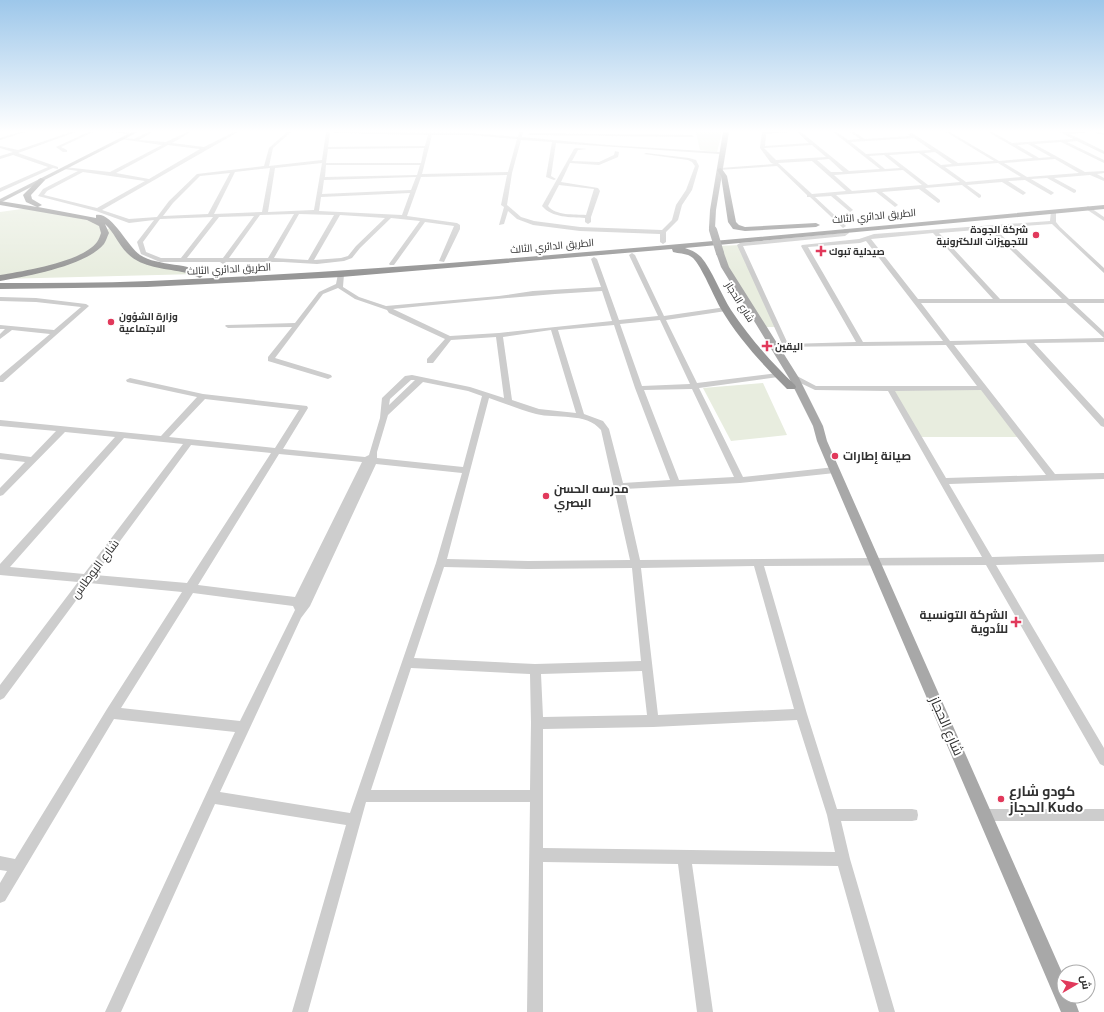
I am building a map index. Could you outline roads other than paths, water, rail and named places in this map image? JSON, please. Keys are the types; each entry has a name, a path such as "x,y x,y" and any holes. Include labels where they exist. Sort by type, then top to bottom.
{"highway":[{"path":"725,179 732,222 736,227 745,229 796,225 842,227"},
{"path":"34,206 27,195 42,180"},
{"path":"0,200 93,219 103,227 104,235 95,247 70,261 38,271 0,278"},
{"name":"الطريق الدائري الثالث","path":"0,278 200,275 317,266 442,261 1035,211 1104,202"},
{"path":"0,211 34,206 86,213 104,218 112,226 130,251 144,260 162,267 193,271 200,275"},
{"name":"الطريق الدائري الثالث","path":"1035,211 1053,212 1104,207"},
{"name":"الطريق الدائري الثالث","path":"0,286 147,284 341,274 636,252 842,227"},
{"path":"636,252 679,250 688,251 695,255 726,309 738,326 778,375 792,383"}],"main road":[{"path":"0,200 35,179"},
{"name":"شارع الحجاز","path":"713,179 706,210 720,271 792,383"},
{"name":"شارع الحجاز","path":"709,228 718,179"},
{"path":"0,200 42,180"},
{"name":"شارع الحجاز","path":"716,253 774,346 814,432 822,441 1070,1012"}],"street":[{"path":"0,190 25,179"},
{"path":"65,179 45,190 42,196 98,210 129,221 262,213 316,212 404,217 457,225 457,229 442,261"},
{"path":"144,179 149,180"},
{"path":"195,179 171,202 140,242 143,253 158,260 310,261 317,266 350,260 358,247 389,217"},
{"path":"210,216 229,179"},
{"path":"224,261 262,213 270,179"},
{"path":"316,212 322,179"},
{"path":"404,217 417,179"},
{"path":"502,224 506,208 504,205 509,179"},
{"path":"552,179 596,188 597,190 588,217 588,229"},
{"path":"663,242 663,232 675,220 679,205 689,190 693,179"},
{"path":"786,346 740,245 846,233 842,227 791,179"},
{"path":"836,179 850,192"},
{"path":"917,179 926,186"},
{"path":"959,179 979,196"},
{"path":"809,196 1011,179"},
{"path":"1028,179 1051,193"},
{"path":"1055,179 1074,190"},
{"path":"98,210 149,180"},
{"path":"1002,180 1023,193"},
{"path":"548,189 556,181"},
{"path":"556,181 545,206 547,210 552,213 588,217"},
{"path":"0,182 13,184"},
{"path":"920,187 938,201"},
{"path":"877,190 895,205"},
{"path":"320,196 414,191"},
{"path":"832,194 850,210"},
{"path":"506,208 519,218 533,224 588,229 663,232"},
{"path":"1088,208 1103,218"},
{"path":"270,260 298,212"},
{"path":"1053,212 1053,222 1064,236 1104,271"},
{"path":"310,261 338,213"},
{"path":"183,260 217,216"},
{"path":"392,264 423,220"},
{"path":"861,345 804,246 868,239 874,236 1053,222"},
{"path":"989,226 1104,336"},
{"path":"934,231 998,301"},
{"path":"868,239 1053,478"},
{"path":"636,252 662,318 740,480"},
{"path":"594,259 639,388 675,482"},
{"path":"1097,265 1104,265"},
{"path":"341,274 341,288 357,298 390,310 449,338 499,335 554,328 662,318 726,309"},
{"path":"328,377 272,360 272,357 321,293 340,285"},
{"path":"390,310 401,306 499,298 533,293 604,289"},
{"path":"0,299 36,300 86,306 0,380"},
{"path":"917,301 1104,301"},
{"path":"228,326 296,325"},
{"path":"0,327 55,332"},
{"path":"0,336 12,327"},
{"path":"554,328 581,416"},
{"path":"499,335 508,402"},
{"path":"430,361 449,338"},
{"path":"774,346 1104,340"},
{"path":"1028,341 1104,424"},
{"path":"639,388 695,386 778,375"},
{"path":"113,1012 243,726 371,458 385,414 421,379 464,387 544,414 581,416 600,423 605,429 636,564 653,721"},
{"path":"0,896 111,713 304,408 207,395 203,396 130,380"},
{"path":"792,383 815,388 983,388"},
{"path":"890,389 1104,760"},
{"path":"300,1012 354,820 441,563 478,431 486,394"},
{"path":"162,440 203,396"},
{"path":"0,423 277,452 371,458 466,470"},
{"path":"0,493 62,430"},
{"path":"0,571 121,436"},
{"name":"شارع البوطاس","path":"0,694 188,443"},
{"path":"0,456 33,460"},
{"path":"619,486 675,482 740,480 835,470"},
{"path":"944,481 1104,476"},
{"path":"441,563 528,565 1102,560"},
{"path":"758,562 801,714 833,815 843,859 887,1012"},
{"path":"0,571 190,588 302,603"},
{"path":"408,663 536,669 648,666"},
{"path":"535,1012 537,796 536,669"},
{"path":"111,713 243,726"},
{"path":"537,723 653,721 801,714"},
{"path":"363,796 537,796"},
{"path":"212,797 354,820"},
{"path":"833,815 912,815"},
{"path":"985,815 1104,815"},
{"path":"536,855 843,859"},
{"path":"684,858 705,1012"},
{"path":"0,863 18,866"}],"place":[{"name":"شركة الجودة للتجهيزات الالكترونية","path":"1036,235"},
{"name":"صيدلية تبوك","path":"821,251"},
{"name":"وزارة الشؤون الاجتماعية","path":"111,322"},
{"name":"اليقين","path":"767,346"},
{"name":"صيانة إطارات","path":"835,456"},
{"name":"مدرسه الحسن البصري","path":"546,496"},
{"name":"الشركة التونسية للأدوية","path":"1016,622"},
{"name":"كودو شارع الحجاز Kudo","path":"1001,799"}]}
